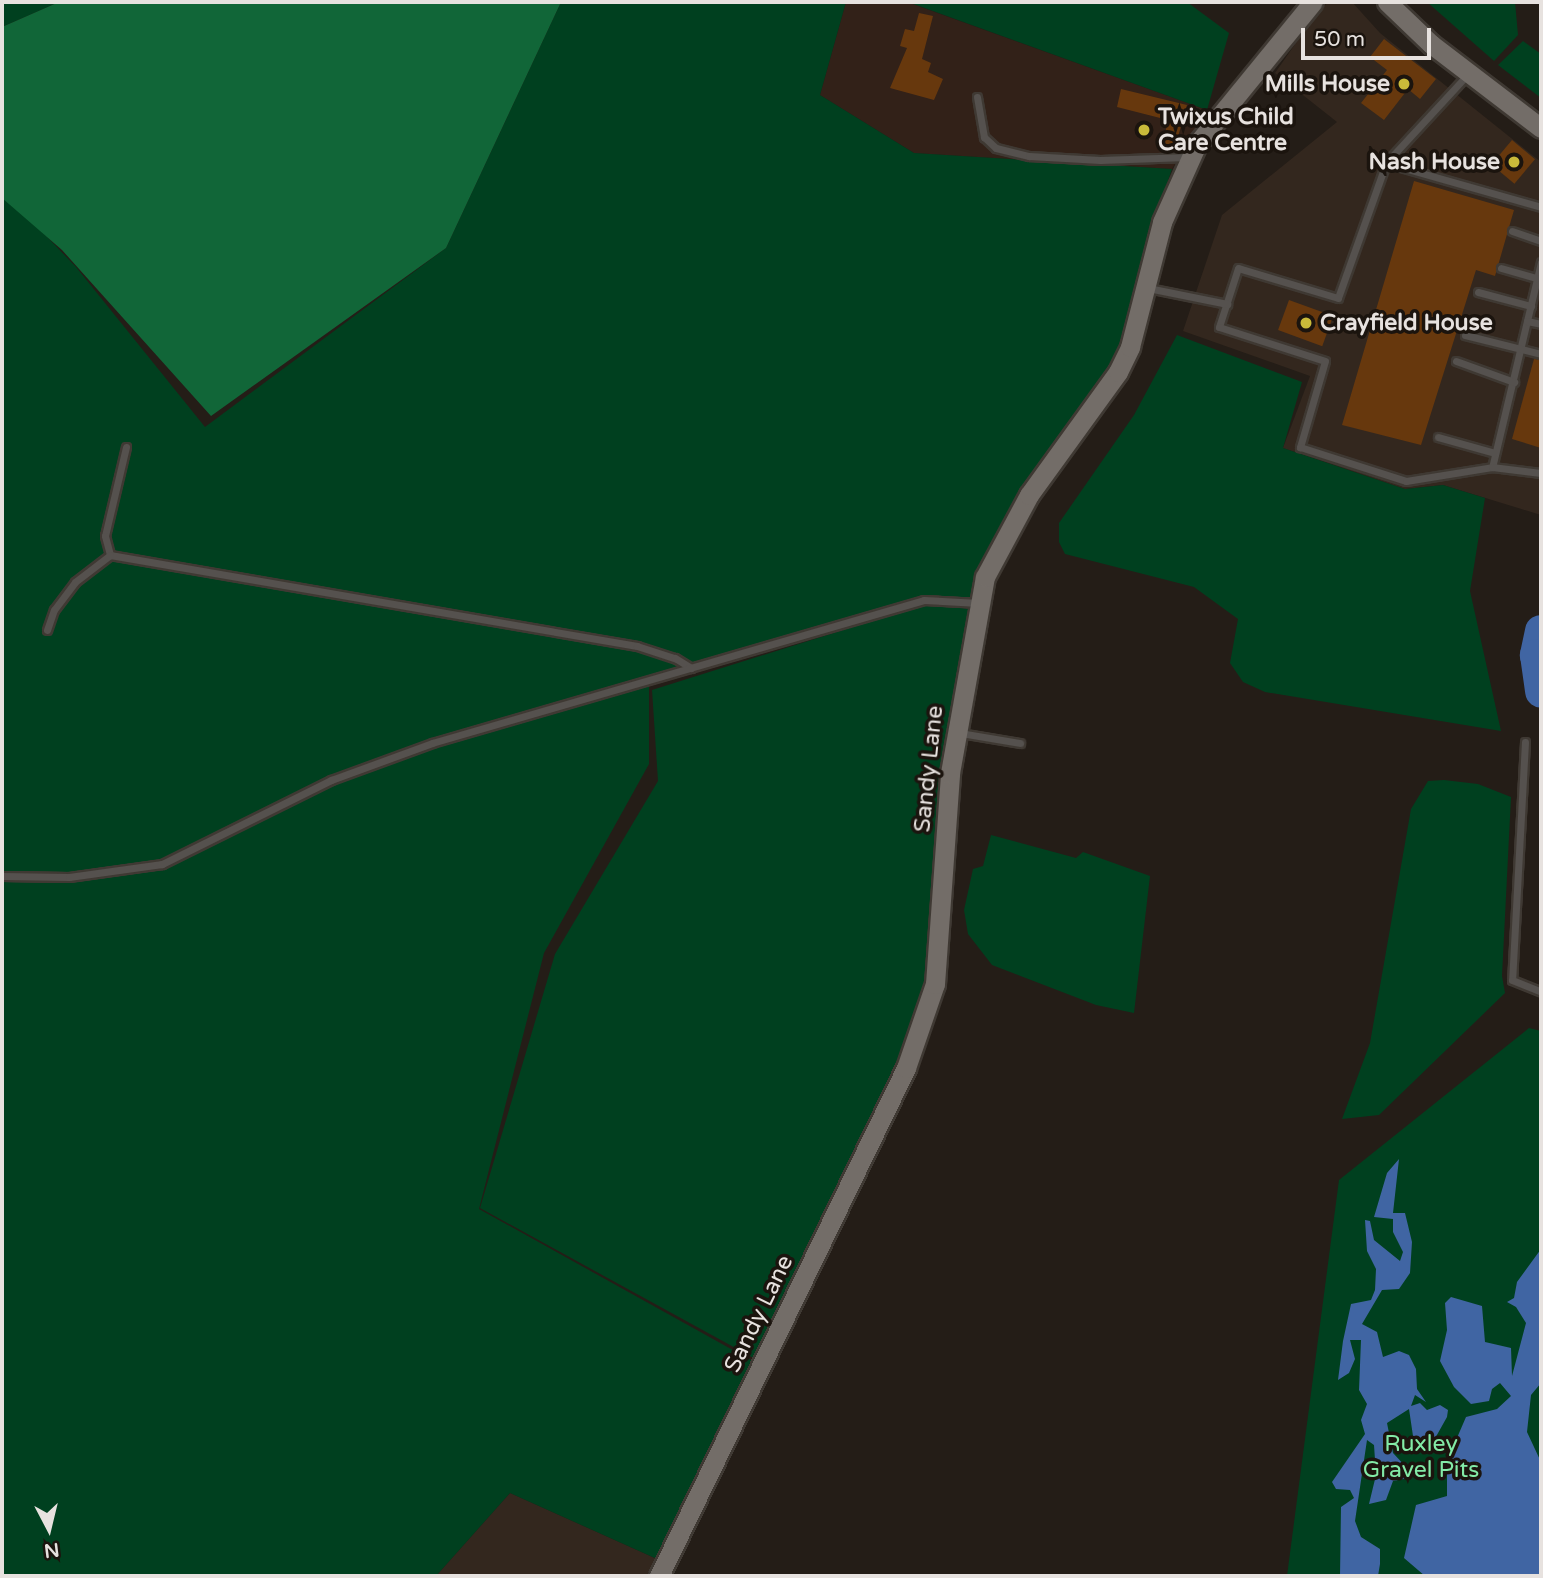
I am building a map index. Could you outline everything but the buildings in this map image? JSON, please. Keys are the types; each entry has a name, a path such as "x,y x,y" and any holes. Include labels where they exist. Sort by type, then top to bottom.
{"street":[{"name":"Sandy Lane","path":"659,1576 906,1068 935,984 956,732 985,577 1029,495 1118,372 1146,288 1162,222 1192,156 1313,2"},
{"path":"1387,2 1469,74 1541,128"}],"lane":[{"path":"1469,74 1386,163 1338,299 1238,268 1219,327 1325,361 1300,447 1406,481 1492,467 1541,473"},
{"path":"977,97 984,137 996,148 1029,156 1100,160 1192,156"},
{"path":"1386,163 1541,207"},
{"path":"1511,231 1541,241"},
{"path":"1492,467 1541,262"},
{"path":"1501,268 1537,278"},
{"path":"1146,288 1227,304"},
{"path":"1478,292 1531,306"},
{"path":"1527,321 1541,324"},
{"path":"1465,335 1541,354"},
{"path":"1455,361 1514,382"},
{"path":"1438,437 1496,453"},
{"path":"110,555 105,536 126,447"},
{"path":"47,630 54,610 75,582 110,555 624,643 675,658 691,668"},
{"path":"2,876 69,877 162,864 331,780 432,743 924,600 980,604"},
{"path":"956,732 1020,743"},
{"path":"1525,742 1511,965 1512,980 1541,992"}],"shaded area":[{"path":"846,2 907,2 1207,110 1172,169 914,153 820,95"},
{"path":"1330,2 1352,2 1380,33 1541,162 1541,515 1443,485 1405,489 1283,448 1310,376 1183,331 1222,215 1337,122 1275,73 1321,7"},
{"path":"510,1493 657,1559 646,1576 436,1576"}],"green space":[{"path":"2,2 59,2 2,27"},
{"path":"59,2 561,2 446,248 211,416 62,250 2,198 2,27"},
{"path":"561,2 846,2 820,95 914,153 1172,169 1154,221 1128,346 974,600 921,597 649,678 649,764 544,953 479,1209 758,1364 657,1559 510,1493 436,1576 2,1576 2,190 76,267 205,427 446,248"},
{"path":"908,2 1187,2 1229,33 1207,110"},
{"path":"1427,2 1515,2 1518,35 1494,61"},
{"path":"1523,41 1541,54 1541,98 1498,65"},
{"path":"1177,335 1302,382 1283,448 1405,489 1443,485 1485,498 1470,591 1501,731 1265,692 1243,682 1230,663 1238,619 1194,587 1065,554 1059,542 1059,523 1134,415"},
{"path":"923,605 974,609 933,984 905,1068 761,1362 480,1208 555,954 658,781 652,690"},
{"path":"1428,781 1478,784 1511,797 1502,976 1505,993 1379,1115 1342,1119 1370,1043 1411,809"},
{"path":"991,835 1076,858 1083,852 1150,876 1134,1013 1096,1005 992,965 968,934 964,910 973,869 983,866"},
{"name":"Ruxley Gravel Pits","path":"1529,1028 1541,1031 1541,1576 1287,1576 1339,1180"}],"water":[{"path":"1399,1159 1393,1213 1405,1213 1412,1242 1410,1273 1399,1289 1382,1290 1362,1324 1377,1332 1383,1357 1399,1351 1409,1355 1416,1369 1417,1389 1426,1402 1415,1395 1411,1406 1420,1403 1427,1410 1440,1405 1448,1410 1433,1442 1424,1445 1413,1436 1409,1409 1387,1423 1393,1453 1407,1468 1408,1478 1393,1481 1386,1500 1369,1504 1376,1475 1374,1445 1367,1440 1355,1521 1361,1537 1380,1549 1378,1576 1340,1576 1341,1507 1354,1498 1350,1490 1336,1489 1332,1482 1365,1434 1361,1420 1367,1404 1359,1390 1361,1340 1350,1340 1355,1359 1349,1373 1338,1380 1343,1341 1351,1304 1371,1300 1375,1290 1376,1269 1367,1251 1365,1220 1370,1221 1374,1240 1400,1261 1403,1252 1393,1232 1393,1219 1374,1217 1387,1173"},
{"path":"1541,1249 1541,1383 1531,1395 1527,1432 1541,1462 1541,1576 1425,1576 1404,1558 1416,1505 1447,1496 1447,1461 1466,1417 1497,1409 1511,1396 1500,1383 1492,1389 1489,1401 1471,1404 1454,1387 1440,1361 1447,1330 1445,1303 1451,1297 1482,1306 1485,1342 1511,1348 1512,1376 1526,1323 1516,1307 1507,1302 1514,1298 1517,1282"}],"waterway":[{"path":"1541,631 1536,655 1541,692"}],"place":[{"name":"Mills House","path":"1404,84"},
{"name":"Twixus Child Care Centre","path":"1144,130"},
{"name":"Nash House","path":"1514,162"},
{"name":"Crayfield House","path":"1306,323"}]}
